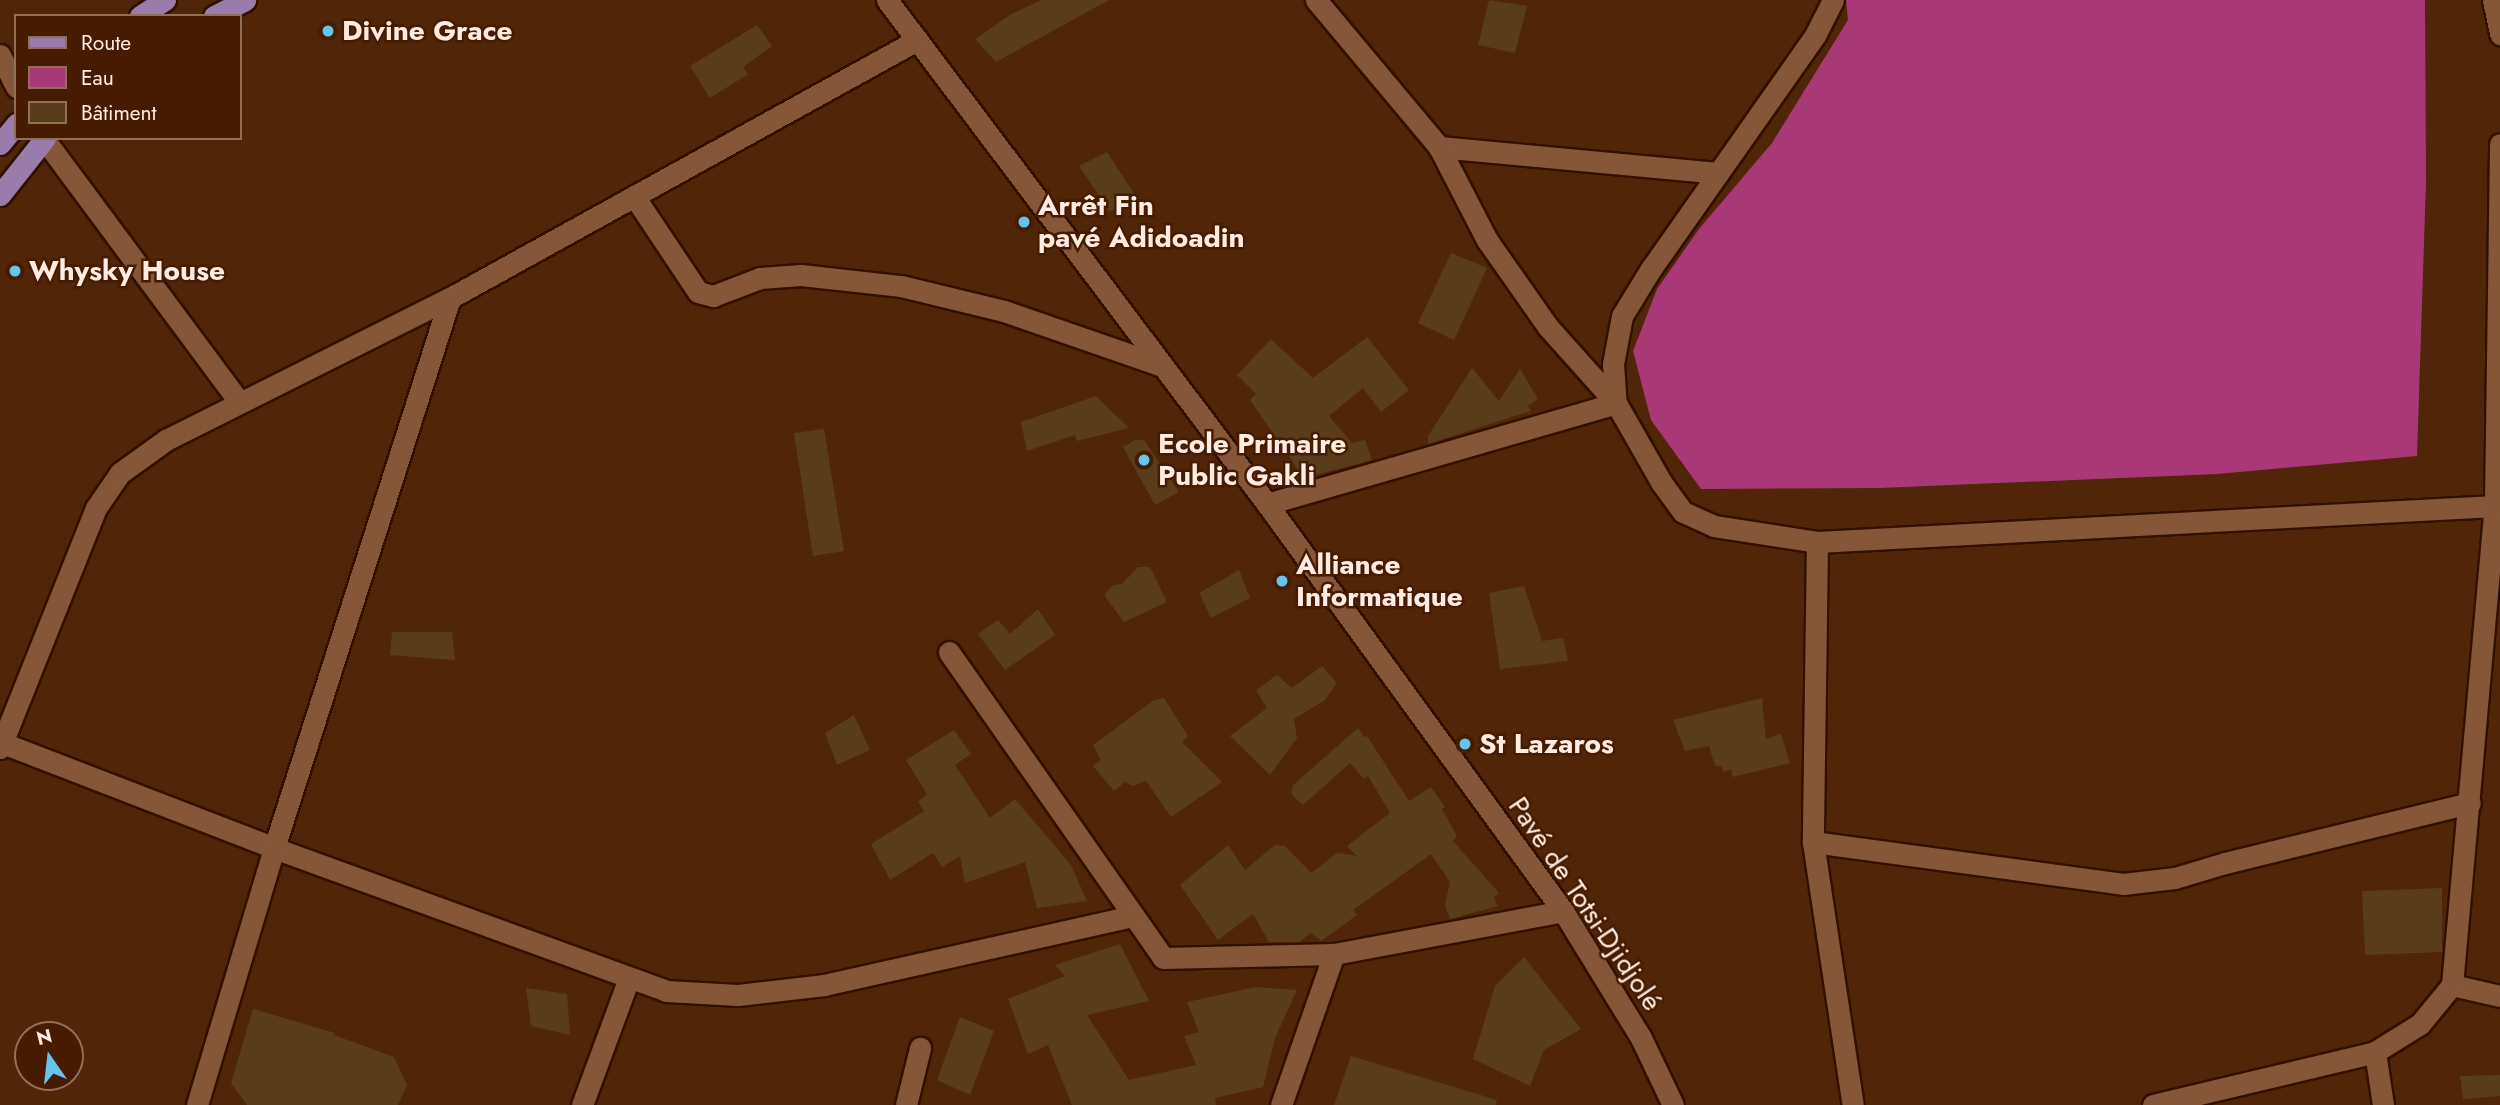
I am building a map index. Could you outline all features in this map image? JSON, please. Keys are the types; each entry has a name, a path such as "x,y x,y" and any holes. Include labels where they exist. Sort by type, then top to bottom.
{"main road":[{"path":"143,14 165,0"},
{"path":"218,14 245,0"},
{"path":"0,144 14,126"},
{"path":"0,195 43,140"}],"street":[{"name":"Pavé de Totsi-Djidjolé","path":"887,0 1267,505 1563,911 1641,1038 1673,1105"},
{"path":"1316,0 1438,147 1495,251 1548,327 1616,403 1661,482 1683,512 1714,526 1817,542 2496,506"},
{"path":"1616,403 1613,364 1622,316 1652,267 1816,34 1833,0"},
{"path":"2493,0 2500,34"},
{"path":"917,40 450,298 166,440 120,473 96,508 1,745 666,991 738,995 824,985 1132,916"},
{"path":"0,55 14,83"},
{"path":"45,140 239,402"},
{"path":"2153,1105 2375,1052 2420,1024 2452,985 2496,506 2500,144"},
{"path":"1438,147 1718,173"},
{"path":"634,196 698,292 713,296 760,278 801,275 901,286 1004,311 1163,366"},
{"path":"197,1105 274,848 450,298"},
{"path":"1267,505 1616,403"},
{"path":"1817,542 1813,842 1853,1105"},
{"path":"949,652 1163,958 1334,954 1563,911"},
{"path":"1813,842 2123,884 2175,878 2225,863 2470,803"},
{"path":"1281,1105 1334,954"},
{"path":"582,1105 629,978"},
{"path":"2452,985 2500,996"},
{"path":"906,1105 920,1048"},
{"path":"2375,1052 2383,1105"}],"water":[{"path":"1846,0 2425,0 2426,182 2417,456 2217,474 1880,488 1701,489 1651,420 1633,351 1657,289 1699,229 1772,143 1848,20"}],"building":[{"path":"1041,0 1109,0 996,62 975,39 1010,15"},
{"path":"1489,0 1527,6 1515,53 1478,45"},
{"path":"757,25 772,46 743,67 748,74 710,98 690,66"},
{"path":"1107,152 1135,195 1110,212 1079,166"},
{"path":"1451,253 1487,268 1454,340 1418,323"},
{"path":"1367,337 1409,390 1381,412 1363,388 1329,416 1352,443 1365,440 1372,460 1304,478 1250,400 1256,394 1237,375 1271,339 1313,378"},
{"path":"1472,368 1499,401 1520,369 1538,399 1528,406 1531,411 1428,444 1428,436"},
{"path":"1096,396 1129,428 1077,441 1075,435 1027,451 1021,422"},
{"path":"824,429 844,551 813,556 794,433"},
{"name":"Ecole Primaire Public Gakli","path":"1135,440 1144,440 1179,492 1155,505 1123,447"},
{"path":"1138,567 1150,567 1167,602 1124,622 1104,595 1113,585 1122,584"},
{"path":"1239,570 1250,598 1211,618 1199,593"},
{"path":"1524,586 1542,641 1563,638 1568,661 1500,669 1489,593"},
{"path":"1038,609 1055,635 1005,670 978,634 998,620 1010,634"},
{"path":"392,632 452,632 455,660 390,655"},
{"path":"1322,666 1337,683 1325,700 1294,719 1297,738 1270,775 1230,736 1267,708 1256,690 1277,675 1292,688"},
{"path":"1164,698 1188,736 1182,742 1222,782 1171,817 1146,781 1133,786 1125,782 1114,791 1093,766 1101,760 1093,745 1154,700"},
{"path":"1762,698 1766,739 1781,734 1790,763 1733,777 1731,769 1723,772 1722,766 1715,766 1709,746 1685,751 1673,720"},
{"path":"854,715 870,750 837,765 825,733"},
{"path":"1358,728 1364,737 1367,736 1409,801 1431,787 1445,807 1442,809 1457,836 1453,841 1499,893 1494,897 1498,906 1450,919 1445,905 1450,882 1431,854 1353,910 1357,915 1321,941 1311,933 1299,942 1269,942 1253,914 1218,940 1180,885 1228,845 1245,870 1275,845 1285,846 1311,873 1337,853 1357,856 1347,846 1390,813 1368,776 1364,779 1350,763 1303,805 1292,795 1292,786"},
{"path":"954,730 971,754 955,765 990,818 1015,799 1071,865 1087,901 1037,908 1025,862 965,883 960,856 942,867 933,853 890,880 871,844 924,811 918,802 927,794 906,760"},
{"path":"2442,888 2442,952 2365,955 2362,891"},
{"path":"1120,944 1149,1001 1087,1015 1129,1080 1196,1065 1184,1036 1199,1032 1187,1002 1256,987 1297,990 1275,1038 1263,1087 1215,1098 1216,1105 1072,1105 1048,1045 1028,1054 1008,999 1065,976 1055,965"},
{"path":"1524,957 1581,1029 1544,1050 1530,1086 1473,1059 1495,986"},
{"path":"526,988 567,994 570,1035 531,1026"},
{"path":"253,1009 335,1033 334,1035 394,1057 407,1085 398,1105 247,1105 231,1083"},
{"path":"960,1017 994,1031 970,1095 937,1080"},
{"path":"1351,1056 1497,1100 1496,1105 1334,1105"},
{"path":"2500,1075 2500,1096 2463,1099 2460,1076"}],"place":[{"name":"Divine Grace","path":"328,31"},
{"name":"Arrêt Fin pavé Adidoadin","path":"1024,222"},
{"name":"Whysky House","path":"15,271"},
{"name":"Ecole Primaire Public Gakli","path":"1144,460"},
{"name":"Alliance Informatique","path":"1282,581"},
{"name":"St Lazaros","path":"1465,744"}]}
